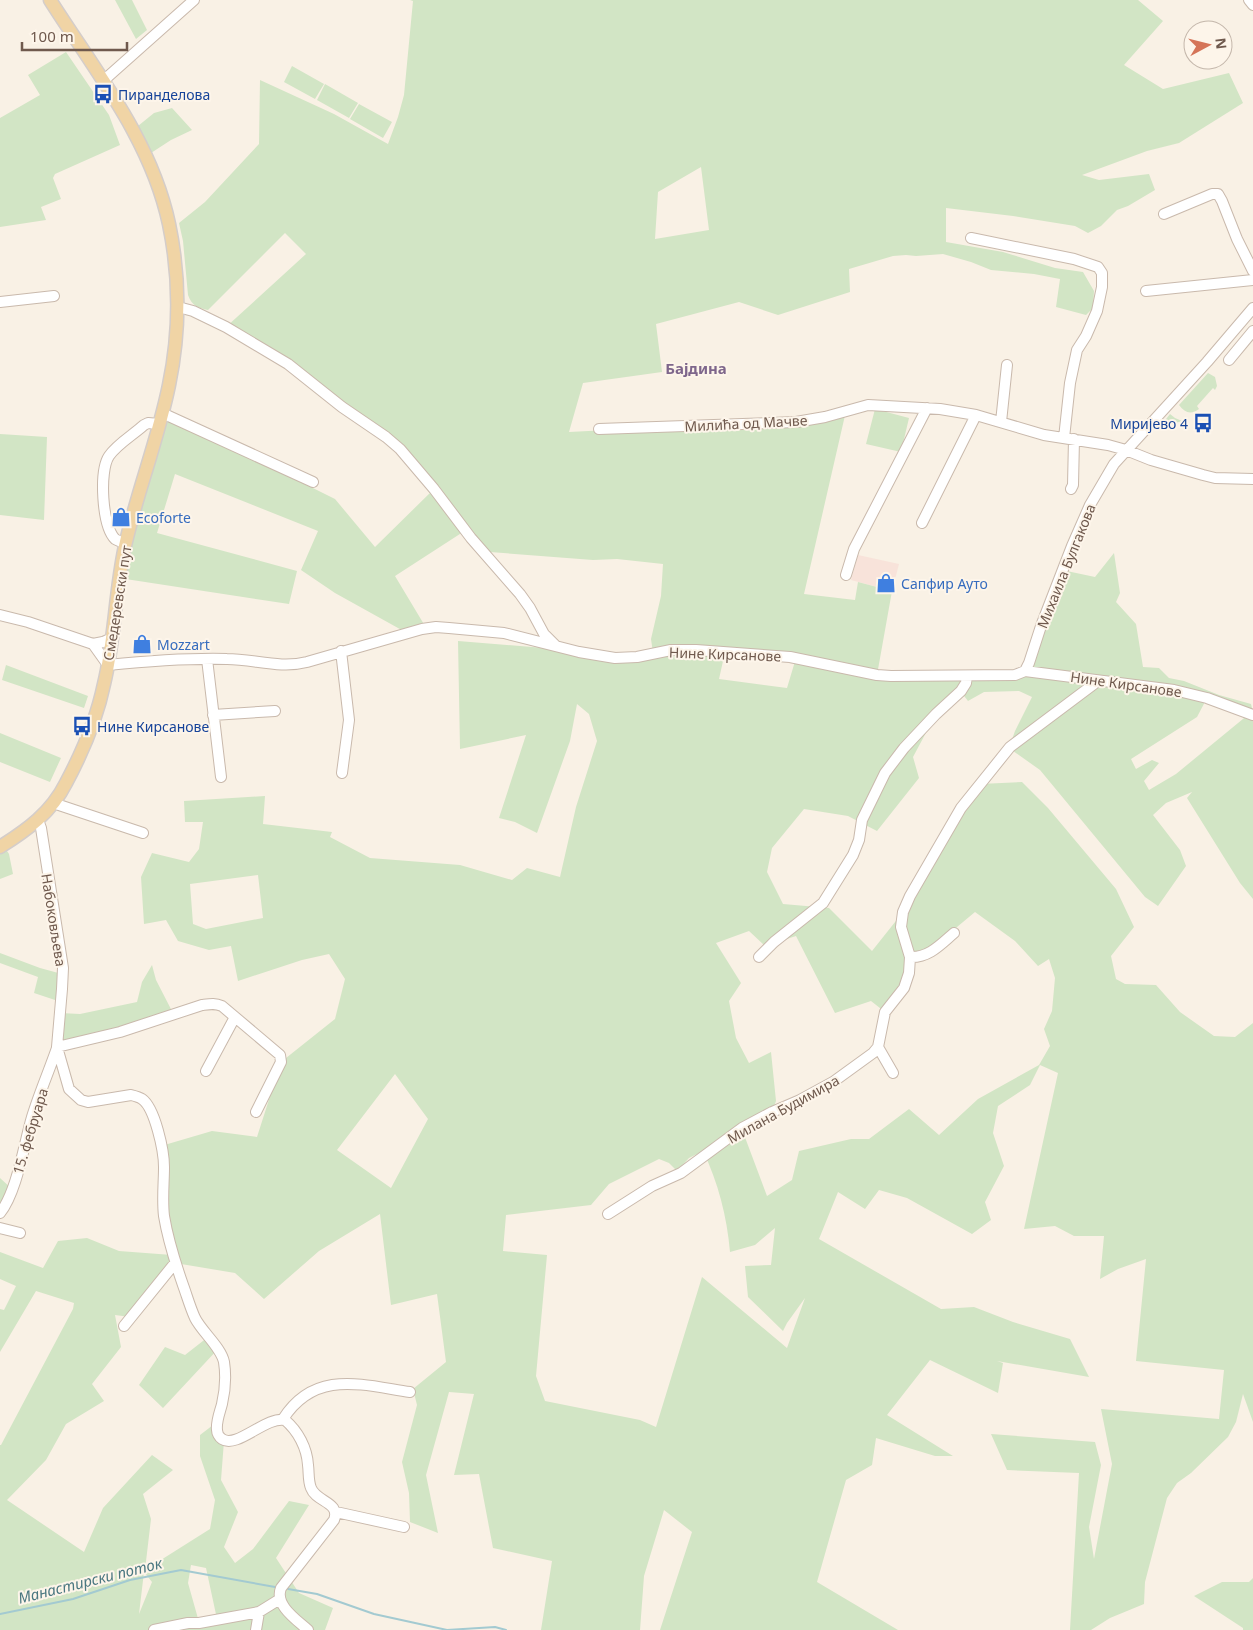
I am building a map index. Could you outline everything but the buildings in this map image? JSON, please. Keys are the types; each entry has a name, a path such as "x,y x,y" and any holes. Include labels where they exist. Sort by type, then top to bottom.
{"main road":[{"name":"Смедеревски пут","path":"0,847 38,820 53,804 65,785 96,711 108,665 119,578 126,544 161,419 173,365 178,308 173,243 160,189 140,142 50,0"}],"street":[{"path":"103,81 194,0"},
{"path":"1249,0 1253,5"},
{"path":"1164,214 1212,194 1218,194 1253,271"},
{"path":"971,238 1074,259 1098,267 1102,273 1102,287 1097,311 1086,336 1077,350 1070,382 1069,439 1073,485 1071,490"},
{"path":"1146,292 1253,280"},
{"path":"0,302 54,296"},
{"path":"178,308 193,311 226,327 288,364 342,407 386,437 400,449 434,488 471,538 520,594 544,634 559,648"},
{"name":"Михаила Булгакова","path":"1025,671 1030,664 1041,626 1081,524 1114,464 1207,362 1253,308"},
{"path":"1228,360 1253,331"},
{"path":"1002,422 1007,365"},
{"name":"Милића од Мачве","path":"599,429 789,422 826,418 868,405 927,408 976,415 1044,435 1108,445 1150,460 1203,475 1231,479 1253,479"},
{"path":"846,575 854,549 927,408"},
{"path":"922,522 976,415"},
{"path":"126,544 116,539 110,530 103,497 105,469 108,457 148,423 161,419 313,482"},
{"path":"0,615 28,622 94,644 112,638"},
{"name":"Нине Кирсанове","path":"108,665 172,659 239,660 288,665 307,662 422,629 436,627 504,633 559,648 615,658 637,657 671,650 772,654 877,675 904,677 1014,675 1025,671 1174,690 1194,694 1253,715"},
{"path":"94,644 108,665"},
{"path":"341,651 349,720 342,773"},
{"path":"207,659 221,777"},
{"path":"759,957 774,942 823,903 853,855 859,840 862,820 885,773 936,714 961,691 966,683 967,676"},
{"path":"893,1073 878,1047 885,1012 904,988 909,973 910,957 901,927 910,896 961,808 1010,747 1094,684 1096,680"},
{"path":"213,715 275,711"},
{"path":"53,804 143,832"},
{"name":"Набоковљева","path":"38,820 41,828 62,968 57,1047 69,1090 81,1100 88,1102 131,1096 141,1098 149,1107 155,1122 164,1165 162,1196 167,1232 175,1263 194,1315 224,1360 225,1384 217,1431 220,1438 224,1441 235,1441 268,1423 283,1419"},
{"path":"910,957 926,955 954,933"},
{"path":"57,1047 120,1032 214,1003 222,1006 282,1058 256,1112"},
{"path":"206,1071 235,1017"},
{"name":"15. фебруара","path":"0,1213 12,1189 32,1116 57,1047"},
{"name":"Милана Будимира","path":"608,1214 652,1186 681,1172 742,1128 833,1082 858,1065 878,1047"},
{"path":"0,1228 20,1233"},
{"path":"124,1326 175,1263"},
{"path":"308,1630 285,1608 279,1593 334,1520 336,1512 332,1505 313,1492 306,1451 301,1439 288,1422 283,1419 289,1410 308,1393 336,1384 363,1384 410,1392"},
{"path":"336,1512 404,1527"},
{"path":"154,1630 259,1612 280,1599"},
{"path":"256,1630 259,1612"}],"shaded area":[{"path":"858,555 899,564 892,591 851,580"}],"green space":[{"path":"115,0 132,0 147,30 136,39"},
{"path":"410,0 1138,0 1163,21 1124,65 1163,89 1229,73 1243,103 1179,143 1147,151 1082,175 1099,180 1149,174 1155,190 1128,206 1117,210 1101,226 1088,233 1075,226 946,208 946,242 1003,252 1055,268 1083,272 1094,291 1093,308 1086,315 1056,307 1060,279 1034,274 991,270 943,254 893,256 849,269 850,292 778,315 739,302 656,324 662,372 583,383 569,432 753,424 846,411 804,594 855,600 858,582 892,591 877,675 1025,671 1062,570 1095,577 1114,553 1120,593 1116,602 1136,624 1143,667 1159,668 1169,678 1184,681 1219,695 1251,704 1253,712 1253,899 1240,883 1187,798 1192,792 1166,803 1153,815 1180,850 1186,866 1158,906 1145,897 1040,770 1009,748 1015,731 1032,697 1019,691 984,692 968,701 961,692 936,714 913,757 919,778 877,831 848,816 804,809 772,848 767,872 783,904 829,908 872,951 903,912 980,784 1022,782 1048,808 1116,889 1134,927 1111,956 1116,979 1125,984 1156,985 1180,1012 1214,1036 1235,1037 1253,1023 1253,1422 1243,1394 1236,1422 1228,1437 1191,1473 1177,1483 1167,1498 1145,1582 1144,1604 1110,1618 1091,1630 1070,1630 1079,1473 1007,1470 991,1434 1095,1442 1101,1465 1089,1527 1094,1559 1112,1464 1101,1409 1219,1419 1224,1370 1136,1361 1146,1259 1118,1269 1100,1279 1104,1236 1074,1236 1055,1226 1024,1229 1058,1073 1040,1065 1030,1085 998,1106 993,1133 1004,1166 985,1202 991,1220 972,1234 907,1198 879,1190 865,1209 838,1192 819,1239 941,1309 974,1307 1013,1322 1070,1339 1089,1377 997,1361 1003,1363 998,1393 930,1360 887,1415 953,1456 935,1456 876,1438 872,1465 846,1480 817,1582 898,1630 660,1630 692,1532 664,1510 644,1576 640,1630 541,1630 552,1561 493,1548 479,1474 454,1475 474,1394 449,1392 426,1475 438,1533 410,1522 409,1493 402,1462 417,1405 413,1389 446,1362 437,1294 391,1305 380,1214 319,1251 264,1299 235,1273 175,1263 130,1317 115,1315 121,1347 92,1384 104,1401 66,1424 46,1460 7,1500 84,1552 103,1508 152,1455 173,1470 143,1494 151,1519 145,1570 210,1529 215,1500 200,1456 200,1435 217,1422 224,1441 221,1480 238,1512 224,1547 235,1563 253,1549 289,1501 309,1505 276,1558 299,1593 333,1608 325,1630 0,1630 0,1445 73,1309 74,1303 36,1291 0,1352 0,1309 4,1310 16,1286 0,1279 0,1252 43,1268 58,1241 87,1238 119,1251 172,1255 161,1146 212,1131 257,1137 281,1062 335,1019 345,979 329,954 302,960 238,981 231,946 209,950 178,941 166,920 144,924 141,877 152,853 189,862 199,849 203,822 185,822 184,801 265,796 263,824 332,832 330,837 370,858 460,865 512,880 527,868 560,877 576,807 597,741 589,714 577,704 570,741 537,833 515,822 499,818 526,735 460,749 458,641 593,652 615,658 653,653 651,639 661,596 663,564 617,559 593,560 490,552 463,532 395,576 425,626 407,633 335,593 301,570 318,531 175,474 157,533 297,571 289,604 119,578 162,413 335,499 375,547 434,489 386,437 226,327 306,254 285,233 208,310 193,304 188,295 183,241 179,223 205,202 259,144 260,80 334,114 388,144 404,95 413,1","holes":["701,167 709,230 655,239 658,192","725,652 796,658 787,688 719,679","1207,698 1249,714 1176,774 1149,790 1144,781 1159,763 1152,760 1136,769 1131,759 1197,717","258,875 263,918 206,929 193,924 190,884","975,912 1015,941 1038,966 1049,959 1055,978 1052,1011 1044,1029 1050,1046 1039,1065 978,1099 939,1135 909,1109 869,1139 851,1139 799,1151 792,1180 767,1196 743,1132 772,1112 776,1101 771,1052 749,1063 736,1038 729,1001 741,983 716,943 749,931 765,946 796,936 835,1013 871,1001 885,1012 909,973 910,957 947,938","395,1074 428,1119 391,1188 337,1150","703,1151 721,1200 730,1252 755,1245 775,1228 771,1265 745,1266 748,1297 783,1331 805,1298 787,1348 702,1277 656,1427 640,1420 545,1401 536,1376 547,1255 503,1251 506,1215 591,1205 609,1184 659,1159 669,1163 677,1171 689,1158","191,1565 206,1568 217,1619 199,1622 188,1583","144,1572 152,1582 139,1614"]},
{"path":"66,52 109,115 120,145 55,174 53,178 61,199 41,207 46,220 0,227 0,118 40,95 28,75"},
{"path":"292,66 324,84 315,99 284,82"},
{"path":"325,84 358,103 349,118 317,100"},
{"path":"359,104 392,122 383,138 350,119"},
{"path":"172,108 192,130 171,140 151,153 138,126 154,113"},
{"path":"1208,373 1215,377 1217,386 1215,390 1213,388 1197,406 1199,409 1193,412 1184,410 1179,405"},
{"path":"875,409 909,418 901,452 866,444"},
{"path":"1170,414 1182,421 1159,428"},
{"path":"0,434 47,437 44,520 0,515"},
{"path":"6,665 88,696 84,708 2,680"},
{"path":"0,733 61,758 50,782 0,762"},
{"path":"3,845 9,854 13,874 0,879 0,847"},
{"path":"0,953 62,974 61,1002 34,993 38,977 0,963"},
{"path":"152,965 156,980 174,1015 57,1047 60,1013 80,1014 137,1002 142,982"},
{"path":"0,1178 12,1189 0,1213"},
{"path":"208,1337 218,1349 163,1408 139,1385 165,1347 185,1355"},
{"path":"1253,1578 1253,1630 1243,1630 1243,1628 1194,1596 1222,1582 1249,1582"}],"waterway":[{"name":"Манастирски поток","path":"0,1614 73,1599 130,1580 181,1570 275,1587"},
{"name":"Манастирски поток","path":"288,1589 317,1594 374,1614 447,1630 495,1627 506,1630"}],"place":[{"name":"Пиранделова","path":"103,94"},
{"name":"Миријево 4","path":"1203,423"},
{"name":"Ecoforte","path":"121,517"},
{"name":"Сапфир Ауто","path":"886,583"},
{"name":"Mozzart","path":"142,644"},
{"name":"Нине Кирсанове","path":"82,726"}],"district":[{"name":"Бајдина","path":"696,368"}]}
